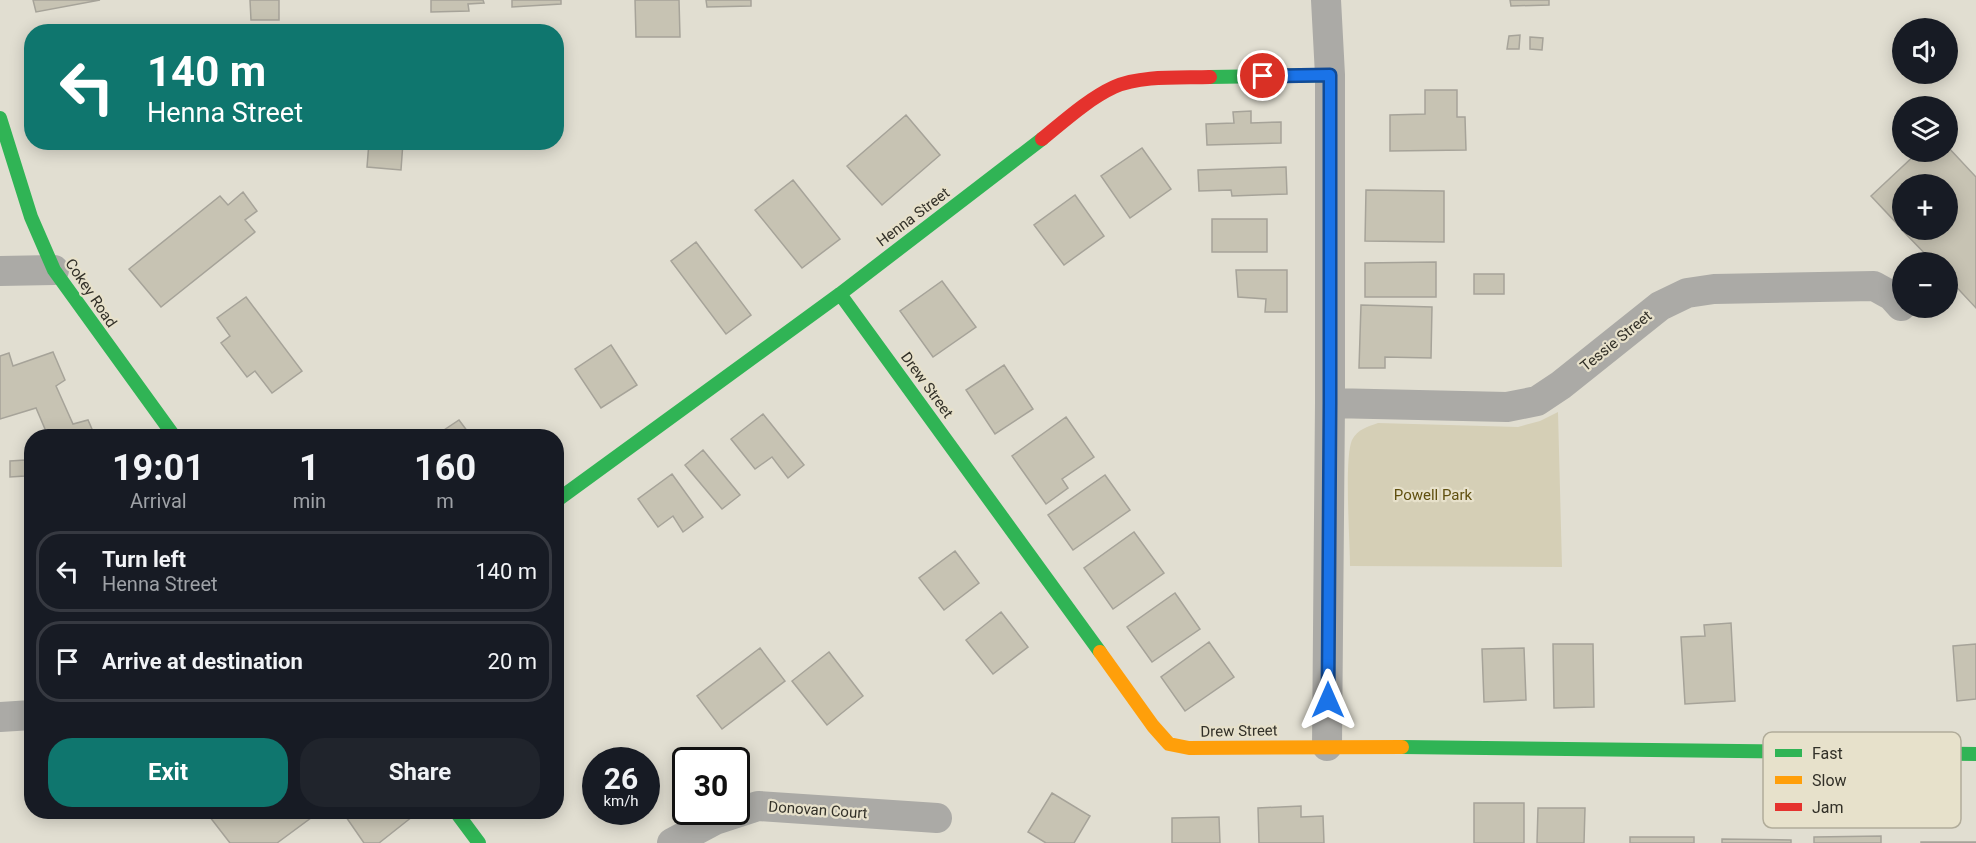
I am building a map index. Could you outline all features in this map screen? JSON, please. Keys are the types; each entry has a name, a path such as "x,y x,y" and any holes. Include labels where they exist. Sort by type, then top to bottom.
{"street":[{"path":"1326,0 1330,75 1328,746"},
{"name":"Henna Street","path":"564,495 840,294 1081,108 1114,87 1152,78 1330,75"},
{"name":"Cokey Road","path":"0,118 31,217 54,270 169,429"},
{"path":"0,271 54,270"},
{"name":"Tessie Street","path":"1330,403 1507,406 1537,401 1561,385 1660,306 1687,293 1714,289 1874,286 1892,296"},
{"name":"Drew Street","path":"840,294 1153,726 1169,744 1189,748 1328,746 1763,751"},
{"path":"0,717 24,716"},
{"name":"Drew Street","path":"1961,754 1976,754"},
{"name":"Donovan Court","path":"672,843 715,820 758,806 937,818"},
{"path":"461,819 479,843"}],"green space":[{"name":"Powell Park","path":"1558,412 1562,567 1350,566 1348,464 1352,440 1360,431 1378,423 1518,427 1540,421"}],"building":[{"path":"33,0 100,0 36,12"},
{"path":"250,0 279,0 279,20 251,20"},
{"path":"431,0 483,0 484,3 468,4 469,11 431,12"},
{"path":"512,0 561,0 561,4 512,7"},
{"path":"635,0 679,0 680,37 636,37"},
{"path":"706,0 751,0 751,6 707,7"},
{"path":"1510,0 1549,0 1549,5 1511,6"},
{"path":"1520,35 1519,49 1507,49 1509,36"},
{"path":"1530,37 1543,38 1542,50 1530,49"},
{"path":"1425,90 1457,90 1457,117 1465,117 1466,150 1390,151 1390,115 1425,114"},
{"path":"1251,111 1251,123 1281,122 1281,143 1207,145 1206,124 1234,123 1233,112"},
{"path":"906,115 940,155 882,205 847,166"},
{"path":"1142,148 1171,189 1130,218 1101,176"},
{"path":"368,150 402,150 401,170 367,167"},
{"path":"1958,158 1976,177 1976,308 1958,289 1958,252 1923,252 1912,240 1958,240 1958,174 1894,174 1907,162 1958,162"},
{"path":"1286,167 1287,194 1232,196 1231,190 1199,191 1198,170"},
{"path":"1892,176 1892,218 1871,196"},
{"path":"793,180 840,239 802,268 755,210"},
{"path":"1366,190 1444,191 1444,242 1365,241"},
{"path":"243,192 257,211 245,220 255,232 161,307 129,269 220,196 228,205"},
{"path":"1075,195 1104,236 1064,265 1034,225"},
{"path":"1212,219 1267,219 1267,252 1212,252"},
{"path":"696,242 751,315 726,334 671,261"},
{"path":"1436,262 1436,297 1365,297 1365,263"},
{"path":"1236,270 1287,270 1287,312 1265,312 1266,299 1238,297"},
{"path":"1474,274 1504,274 1504,294 1474,294"},
{"path":"942,281 976,327 933,357 900,311"},
{"path":"246,297 302,371 272,393 255,371 247,377 221,343 230,336 217,318"},
{"path":"1361,305 1432,307 1431,358 1385,357 1385,368 1359,368"},
{"path":"611,345 637,385 601,408 575,369"},
{"path":"53,352 65,380 56,386 73,424 88,420 92,429 45,429 36,408 0,419 0,356 9,353 13,366"},
{"path":"1004,365 1033,409 995,434 966,390"},
{"path":"763,414 804,465 788,478 772,457 755,469 731,439"},
{"path":"1066,417 1094,457 1062,479 1068,488 1046,504 1012,456"},
{"path":"459,420 466,429 446,429"},
{"path":"703,450 740,495 722,509 685,465"},
{"path":"24,460 24,476 10,477 10,461"},
{"path":"672,474 703,517 683,532 673,516 658,527 638,499"},
{"path":"1105,475 1130,510 1073,550 1048,515"},
{"path":"1134,532 1164,573 1113,609 1084,568"},
{"path":"955,551 979,583 944,610 919,578"},
{"path":"1175,593 1200,629 1152,662 1127,627"},
{"path":"1001,612 1028,647 993,674 966,640"},
{"path":"1731,623 1735,701 1685,704 1681,637 1705,636 1704,625"},
{"path":"1209,642 1234,677 1185,711 1161,677"},
{"path":"1553,644 1593,644 1594,707 1554,708"},
{"path":"1976,644 1976,699 1957,701 1953,646"},
{"path":"760,648 785,681 722,729 697,696"},
{"path":"1524,648 1526,700 1484,702 1482,649"},
{"path":"829,652 863,696 827,725 792,681"},
{"path":"1052,793 1090,816 1074,843 1046,843 1028,832"},
{"path":"1474,803 1524,803 1524,843 1474,843"},
{"path":"1301,806 1301,817 1323,816 1324,843 1259,843 1258,808"},
{"path":"1538,808 1585,808 1584,843 1537,843"},
{"path":"1219,817 1220,843 1172,843 1172,818"},
{"path":"211,819 310,819 277,843 230,843"},
{"path":"347,819 409,819 379,843 364,843"},
{"path":"1881,836 1881,843 1814,843 1814,837"},
{"path":"1630,837 1694,837 1694,843 1630,843"},
{"path":"1722,839 1791,840 1791,843 1722,843"},
{"path":"1976,842 1976,843 1921,843"}],"traffic: fast":[{"path":"1210,77 1330,75"},
{"path":"0,118 31,217 54,270 169,429"},
{"path":"564,495 840,294 1042,139"},
{"path":"840,294 1100,652"},
{"path":"1402,747 1763,751"},
{"path":"1961,754 1976,754"},
{"path":"461,819 479,843"}],"traffic: slow":[{"path":"1100,652 1153,726 1169,744 1189,748 1402,747"}],"traffic: jam":[{"path":"1042,139 1085,104 1114,87 1149,79 1210,77"}],"route":[{"path":"1263,76 1330,75 1328,700"}]}
